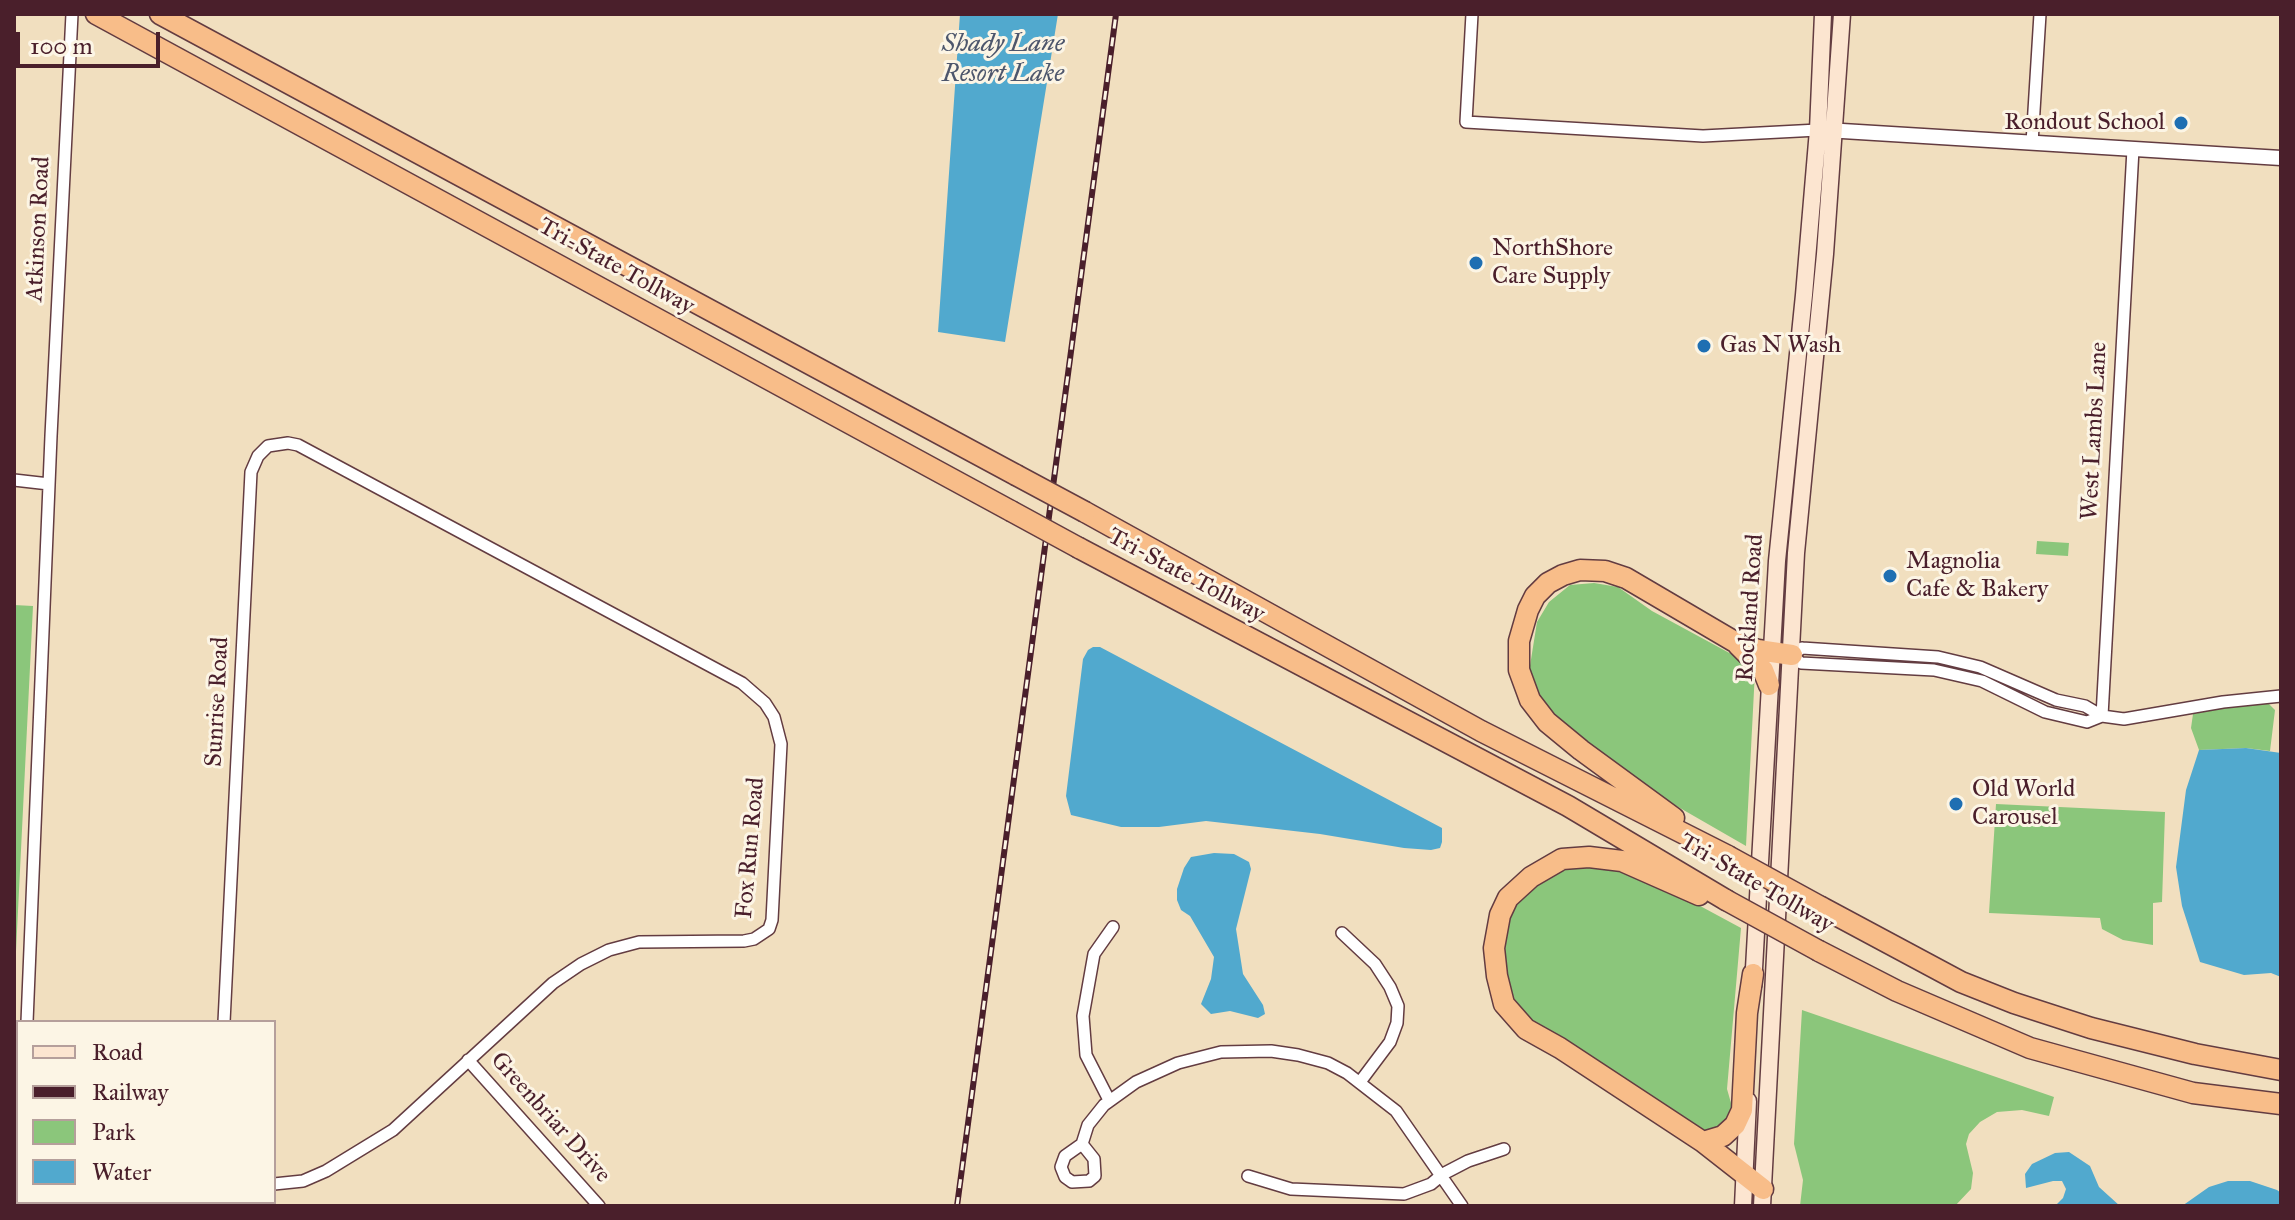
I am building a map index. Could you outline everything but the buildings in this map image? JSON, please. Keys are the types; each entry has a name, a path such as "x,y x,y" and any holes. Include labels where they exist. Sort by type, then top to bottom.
{"highway":[{"name":"Tri-State Tollway","path":"96,14 1079,548 1547,794 1726,900 1897,991 2030,1048 2193,1093 2281,1104"},
{"name":"Tri-State Tollway","path":"160,14 1085,512 1481,731 1720,851 1961,982 2091,1028 2281,1070"},
{"path":"1720,851 1547,722 1530,700 1519,670 1519,641 1528,610 1535,596 1548,583 1563,575 1592,569 1605,571 1626,578 1735,642 1751,649 1792,655"},
{"path":"1735,642 1763,670 1769,685"},
{"path":"1726,900 1706,899 1622,861 1589,857 1562,859 1531,877 1508,898 1500,915 1494,948 1497,976 1504,1004 1526,1029 1703,1142 1745,1174 1763,1197"},
{"path":"1703,1142 1723,1136 1735,1125 1742,1110 1747,1013 1753,974"}],"main road":[{"name":"Rockland Road","path":"1763,1197 1799,513 1826,130 1823,14"},
{"name":"Rockland Road","path":"1743,1206 1777,561 1804,295 1842,14"}],"street":[{"name":"Atkinson Road","path":"27,1020 72,14"},
{"path":"1472,14 1466,122 1703,136 1826,130 2281,158"},
{"path":"2032,143 2040,14"},
{"name":"West Lambs Lane","path":"2102,716 2133,149"},
{"name":"Sunrise Road","path":"224,1020 251,472 258,456 276,443 298,445 321,458"},
{"name":"Fox Run Road","path":"276,1184 303,1181 365,1149 393,1130 553,983 581,964 609,950 639,942 754,939 769,929 772,920 781,744 778,728 765,703 742,683 321,458"},
{"path":"14,480 49,484"},
{"path":"1997,681 1982,681 1941,671 1801,663 1792,655 1802,648 1943,658 1980,667 2045,712 2087,722 2102,716 2124,719 2223,702 2281,696"},
{"path":"1878,667 1879,653"},
{"path":"1941,671 1943,658"},
{"path":"1109,1100 1086,1055 1083,1016 1094,954 1113,927"},
{"path":"1342,933 1375,964 1398,1006 1397,1023 1390,1042 1360,1082"},
{"path":"1082,1144 1088,1125 1109,1100 1136,1082 1178,1063 1221,1052 1271,1051 1298,1055 1328,1063 1360,1082 1396,1111 1443,1174 1462,1206"},
{"name":"Greenbriar Drive","path":"468,1060 599,1206"},
{"path":"1248,1176 1291,1189 1404,1194 1431,1184 1468,1161 1504,1149"}],"green space":[{"path":"2037,541 2069,543 2068,556 2036,554"},
{"path":"1594,583 1618,587 1652,611 1746,662 1755,671 1746,846 1647,789 1546,712 1529,672 1537,622 1549,602 1570,585"},
{"path":"14,605 33,606 14,992"},
{"path":"2254,702 2269,704 2275,710 2270,751 2246,748 2199,750 2191,728 2193,714"},
{"path":"1996,804 2165,812 2162,902 2153,903 2153,945 2123,940 2102,929 2100,918 1989,913"},
{"path":"1598,862 1665,887 1741,928 1727,1089 1731,1114 1724,1127 1713,1132 1689,1132 1507,1003 1498,966 1510,896 1550,869"},
{"path":"1802,1010 2054,1097 2049,1116 2022,1110 1997,1112 1980,1122 1969,1134 1966,1144 1973,1173 1971,1189 1955,1206 1800,1206 1803,1180 1794,1144"}],"water":[{"name":"Shady Lane Resort Lake","path":"960,14 1058,14 1005,342 938,332"},
{"path":"1093,647 1100,647 1442,828 1440,848 1404,848 1320,834 1206,821 1159,827 1121,827 1071,815 1066,796 1083,659"},
{"path":"2246,748 2281,753 2281,977 2271,973 2244,975 2200,962 2182,906 2176,867 2186,790 2199,750"},
{"path":"1234,854 1249,862 1251,869 1236,929 1243,974 1263,1005 1265,1014 1258,1018 1230,1011 1211,1014 1201,1004 1211,979 1214,957 1190,916 1181,910 1177,889 1191,857"},
{"path":"2069,1152 2090,1166 2099,1187 2120,1206 2055,1206 2066,1189 2062,1181 2026,1188 2025,1174 2032,1164 2055,1153"},
{"path":"2228,1181 2250,1181 2277,1190 2281,1193 2281,1206 2182,1206 2209,1187"}],"railway":[{"path":"957,1206 1116,14"}],"place":[{"name":"Rondout School","path":"2181,123"},
{"name":"NorthShore Care Supply","path":"1476,263"},
{"name":"Gas N Wash","path":"1704,346"},
{"name":"Magnolia Cafe & Bakery","path":"1890,576"},
{"name":"Old World Carousel","path":"1956,804"}]}
